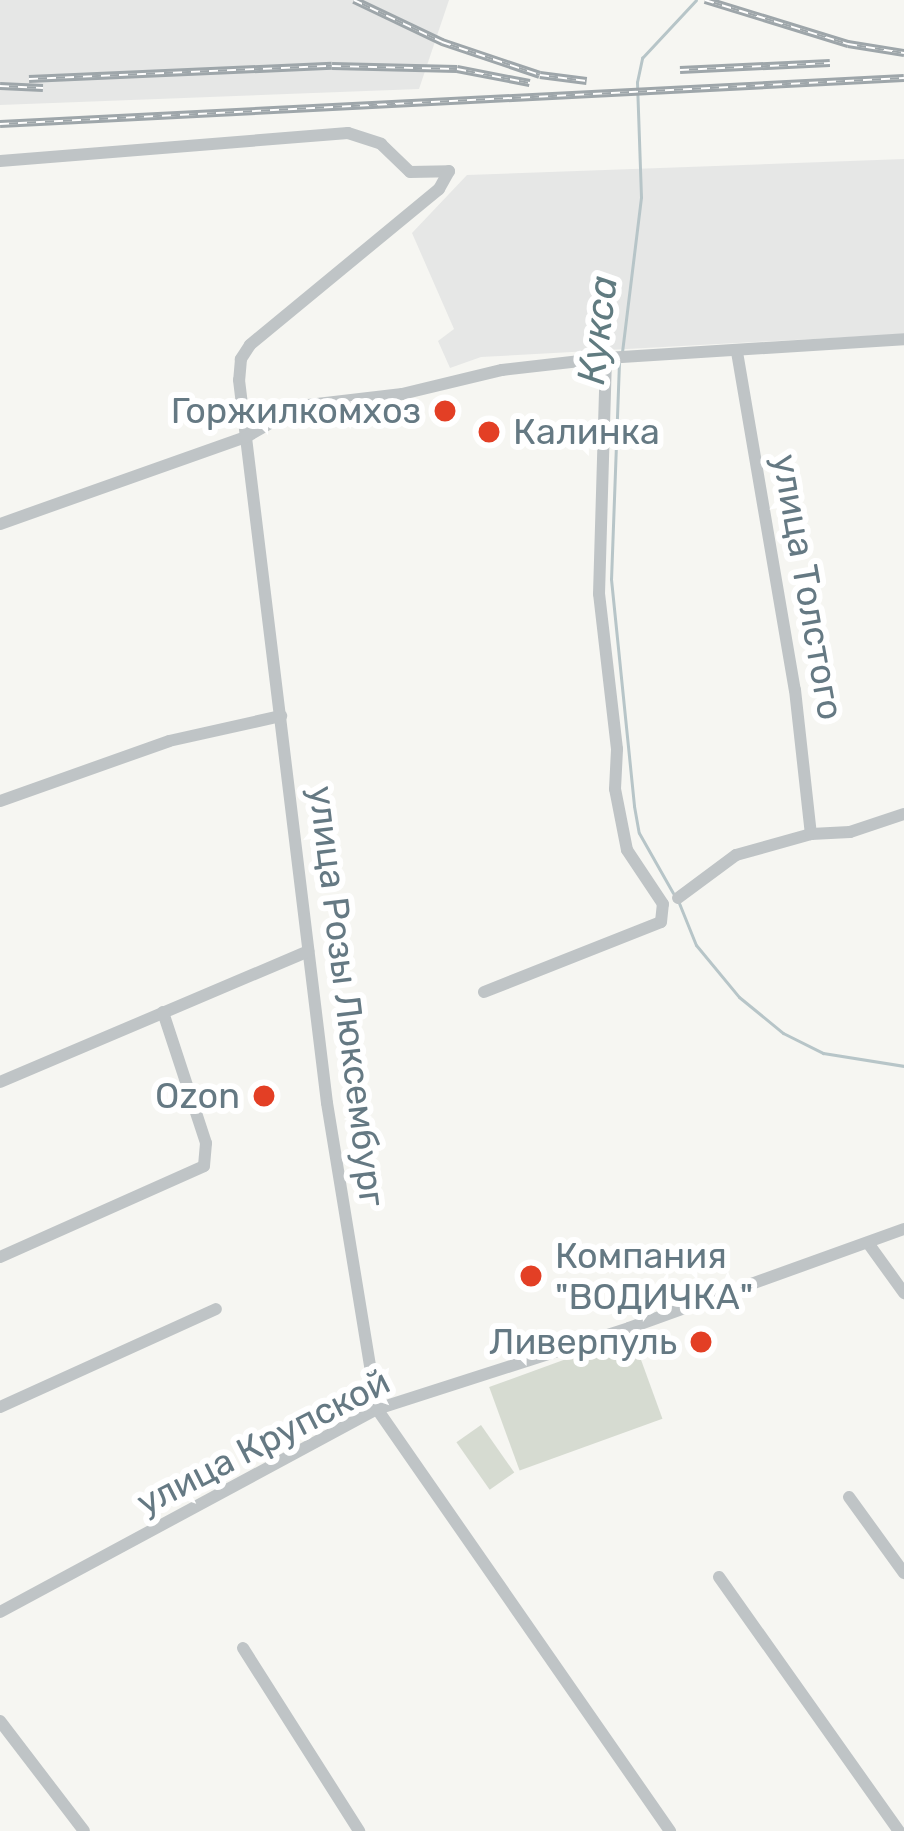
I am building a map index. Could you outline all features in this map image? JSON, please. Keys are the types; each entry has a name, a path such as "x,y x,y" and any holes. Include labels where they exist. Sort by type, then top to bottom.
{"street":[{"name":"улица Розы Люксембург","path":"0,161 348,133 381,144 410,172 449,171 439,189 250,345 241,359 238,380 308,951 377,1409 670,1831"},
{"path":"0,524 247,437 300,406 402,394 502,370 904,339"},
{"name":"улица Толстого","path":"737,352 795,690 811,834"},
{"path":"484,992 661,922 663,904 627,850 615,789 617,749 599,595 615,358"},
{"path":"0,801 169,741 281,716"},
{"path":"678,898 736,855 811,834 850,832 904,814"},
{"path":"0,1082 308,951"},
{"path":"0,1257 204,1166 206,1144 164,1012"},
{"name":"улица Крупской","path":"0,1612 377,1409 904,1229"},
{"path":"868,1243 904,1293"},
{"path":"0,1407 216,1309"},
{"path":"849,1498 904,1574"},
{"path":"718,1577 899,1831"},
{"path":"243,1648 359,1831"},
{"path":"0,1721 84,1831"}],"shaded area":[{"path":"0,0 449,0 419,89 0,105"},
{"path":"904,159 904,334 481,357 450,368 438,341 454,329 412,233 467,175"},
{"path":"632,1335 662,1419 520,1471 489,1387"},
{"path":"481,1425 514,1473 490,1490 456,1442"}],"waterway":[{"name":"Кукса","path":"622,352 641,197 637,82 642,58 696,0"},
{"name":"Кукса","path":"619,362 611,579 634,806 639,833 673,893"},
{"name":"Кукса","path":"679,903 696,945 739,997 783,1033 823,1053 904,1066"}],"railway":[{"path":"354,0 442,42 540,75 587,81"},
{"path":"705,0 848,44 904,53"},
{"path":"680,70 830,63"},
{"path":"29,79 332,66 457,69 530,83"},
{"path":"0,124 904,78"},
{"path":"0,86 43,88"}],"place":[{"name":"Горжилкомхоз","path":"445,411"},
{"name":"Калинка","path":"489,432"},
{"name":"Ozon","path":"264,1096"},
{"name":"Компания \"ВОДИЧКА\"","path":"531,1276"},
{"name":"Ливерпуль","path":"701,1342"}]}
